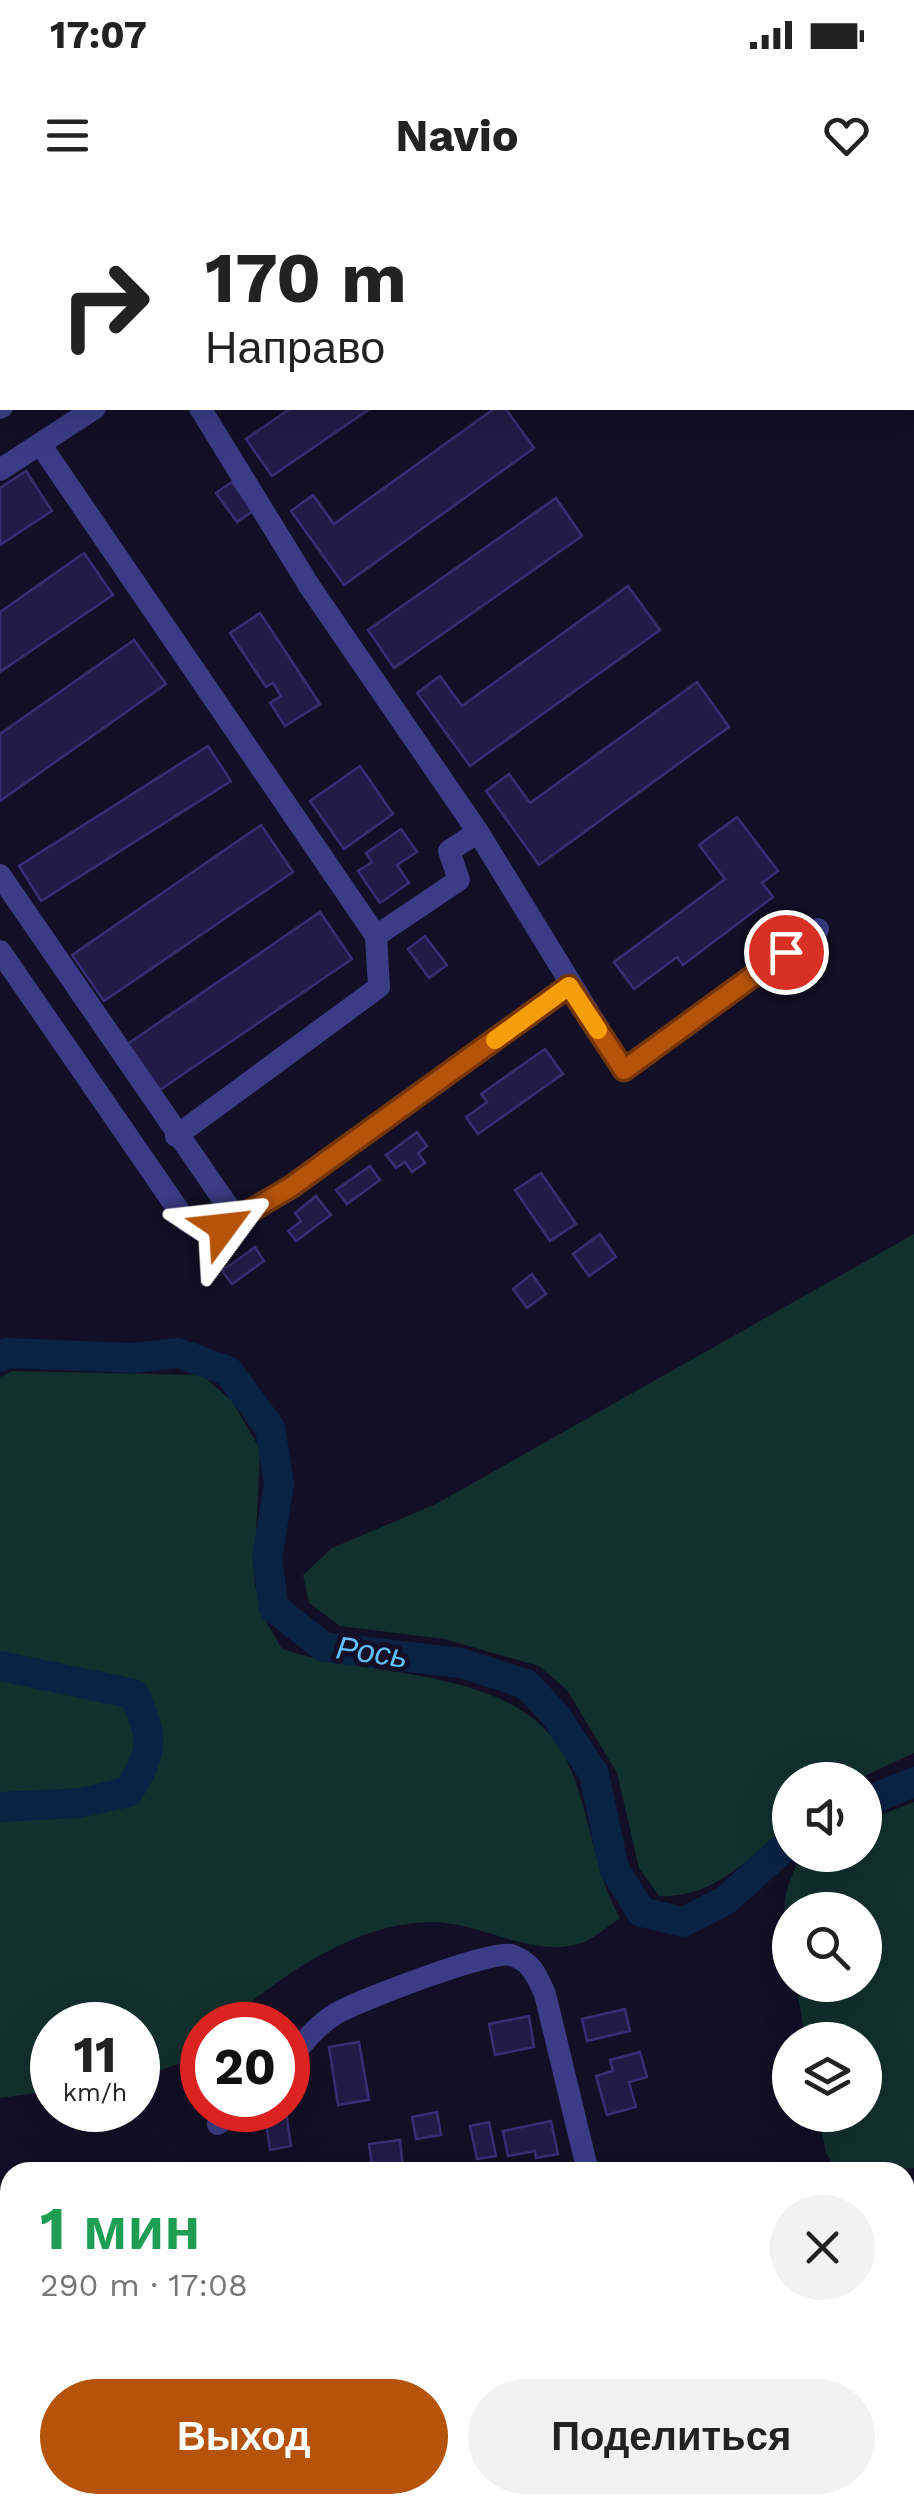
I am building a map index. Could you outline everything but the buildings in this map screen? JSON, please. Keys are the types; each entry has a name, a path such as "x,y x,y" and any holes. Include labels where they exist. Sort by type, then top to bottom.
{"street":[{"path":"0,470 92,410"},
{"path":"201,410 310,587 478,832 624,1070 818,928"},
{"path":"40,444 376,936 379,986 176,1136"},
{"path":"376,936 459,880 449,851 478,832"},
{"path":"0,875 176,1136 238,1220"},
{"path":"0,951 186,1222 205,1232 238,1220 569,986"},
{"path":"310,2035 338,2012 497,1954 513,1956 532,1966 545,1994 586,2162"}],"green space":[{"path":"914,1234 914,1753 882,1768 882,1762 772,1762 772,1839 714,1883 697,1891 659,1896 639,1868 617,1773 567,1690 539,1666 444,1639 340,1626 309,1603 303,1575 332,1548 436,1504"},
{"path":"13,1371 202,1375 232,1401 260,1449 254,1581 263,1616 282,1649 478,1690 514,1706 544,1728 566,1759 574,1779 603,1879 620,1918 587,1941 563,1947 526,1943 432,1922 375,1931 320,1955 253,2002 180,2002 180,2063 160,2070 160,2002 30,2002 30,2094 0,2098 0,1377"},
{"path":"914,1802 914,2162 831,2162 822,2132 882,2132 882,2022 803,2022 799,2002 882,2002 882,1892 786,1892 794,1872 882,1872 882,1814"}],"waterway":[{"name":"Рось","path":"0,1357 7,1353 134,1358 178,1353 228,1371 270,1428 279,1484 267,1559 274,1608 324,1647 461,1663 526,1684 556,1716 594,1774 614,1868 641,1912 683,1922 726,1900 772,1858"},
{"name":"Рось","path":"0,1666 134,1694 148,1734 147,1755 128,1792 80,1803 0,1807"},
{"name":"Рось","path":"882,1795 914,1782"}],"slow traffic":[{"path":"495,1040 569,986 598,1030"}],"route":[{"path":"223,1227 291,1187 569,986 624,1070 786,952"}]}
